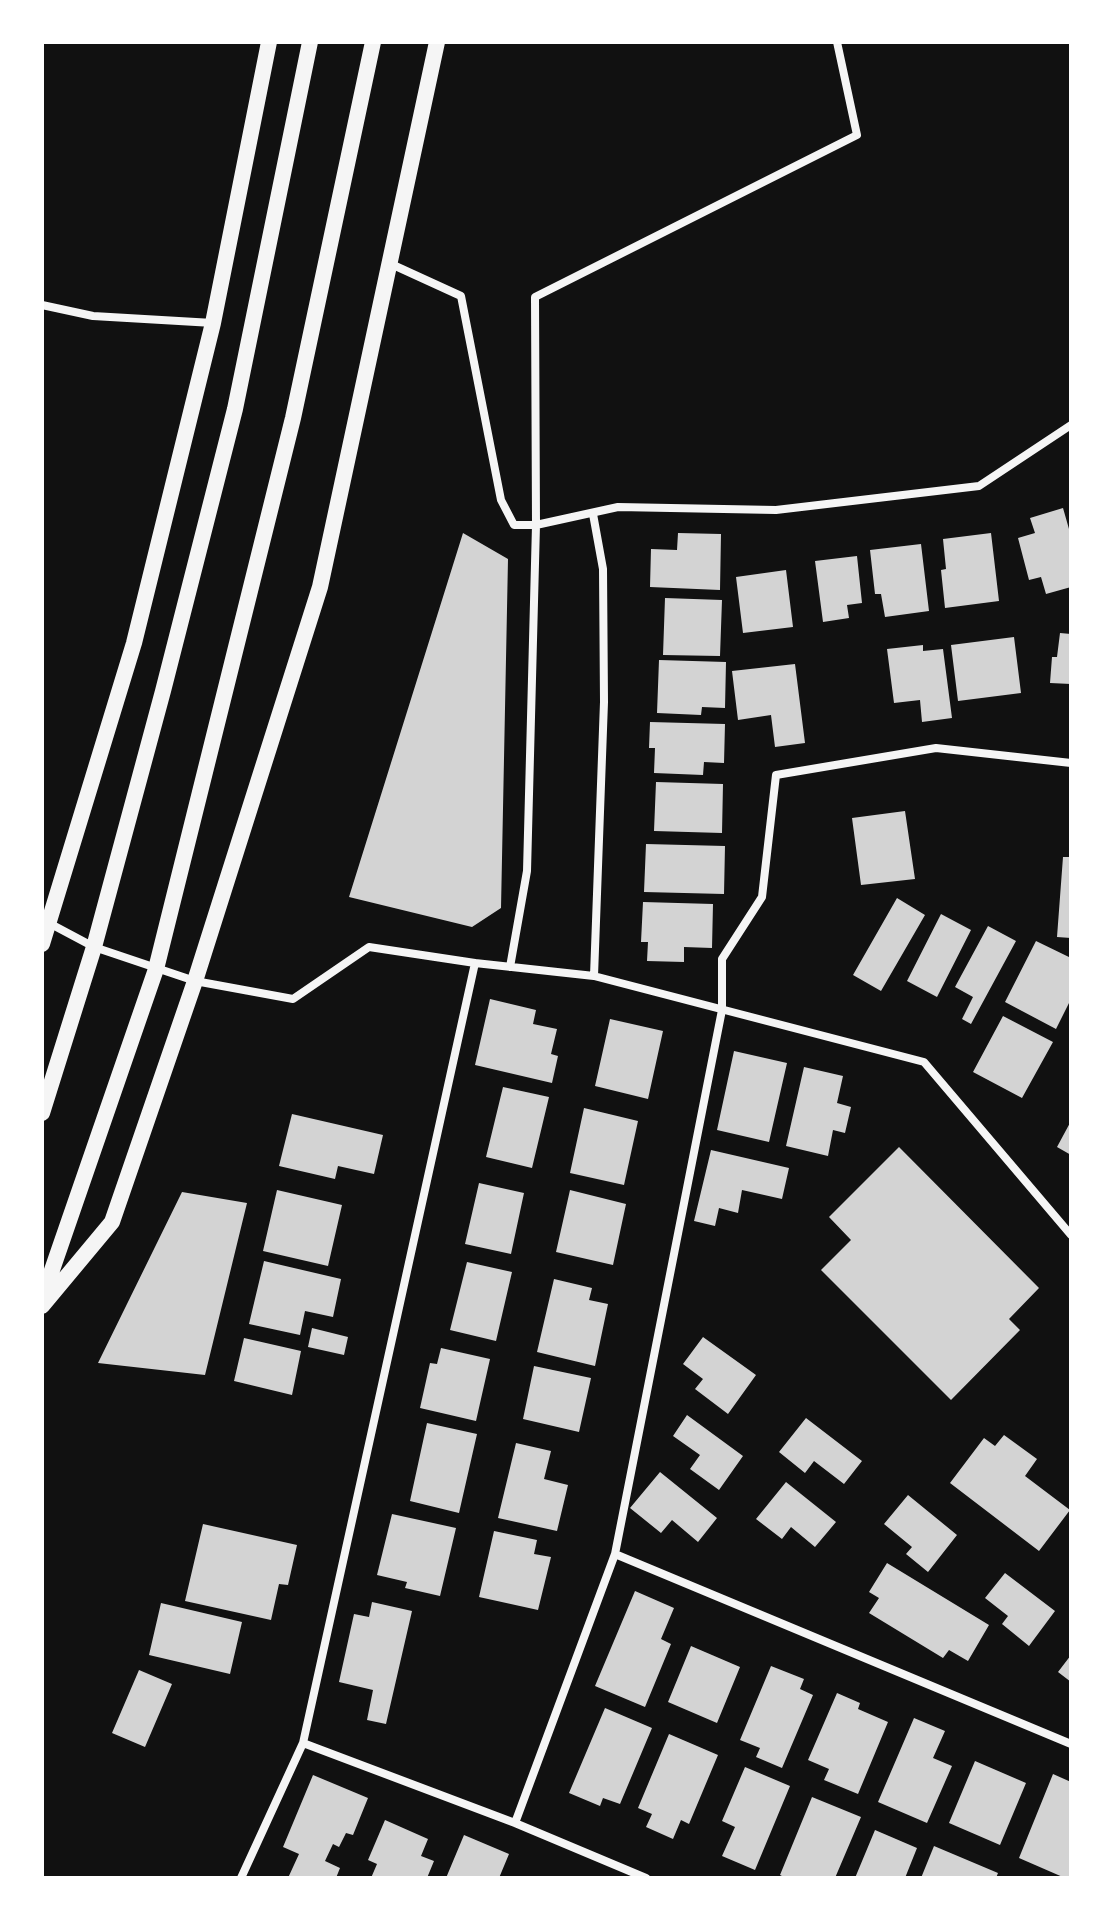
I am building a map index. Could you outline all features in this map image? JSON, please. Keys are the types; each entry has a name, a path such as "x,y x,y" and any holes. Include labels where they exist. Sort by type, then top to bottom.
{"main road":[{"path":"42,944 45,921 134,643 213,323 269,42"},
{"path":"42,1113 94,947 235,409 310,42"},
{"path":"42,1299 156,969 293,418 373,42"},
{"path":"42,1306 112,1222 195,981 320,587 437,42"}],"street":[{"path":"510,967 527,871 536,525 535,297 857,135 837,42"},
{"path":"391,264 461,296 501,500 514,525 536,525 618,507 776,510 979,486 1071,425"},
{"path":"42,305 93,316 213,323"},
{"path":"593,514 603,569 604,687 594,976"},
{"path":"515,1823 615,1554 722,1010 722,959 762,897 776,775 936,748 1071,763"},
{"path":"45,921 94,947 156,969 195,981 293,999 369,947 594,976 924,1062 1071,1235"},
{"path":"241,1878 303,1743 475,963"},
{"path":"615,1554 1071,1744"},
{"path":"303,1743 515,1823 646,1878"}],"building":[{"path":"1063,508 1071,536 1071,587 1046,594 1041,577 1029,580 1018,538 1035,533 1030,518"},
{"path":"463,533 508,559 501,908 472,927 349,897"},
{"path":"678,533 721,534 720,590 650,587 651,549 677,550"},
{"path":"991,533 999,601 945,608 941,570 946,569 943,539"},
{"path":"921,544 929,611 885,617 881,594 875,594 870,550"},
{"path":"857,556 862,603 847,605 849,618 823,622 815,561"},
{"path":"786,570 793,627 743,633 736,577"},
{"path":"665,598 722,600 720,656 663,655"},
{"path":"1060,633 1071,634 1071,684 1050,683 1052,657 1057,657"},
{"path":"1014,637 1021,693 958,701 951,645"},
{"path":"923,645 923,651 943,649 952,718 922,722 920,700 894,703 887,649"},
{"path":"659,660 726,662 725,708 702,707 701,715 657,713"},
{"path":"795,664 805,743 775,747 771,715 738,720 732,671"},
{"path":"650,722 725,724 724,763 704,762 703,775 654,773 655,748 649,748"},
{"path":"656,782 723,784 722,833 654,831"},
{"path":"905,811 915,879 861,885 852,818"},
{"path":"646,844 725,846 724,894 644,892"},
{"path":"1063,857 1071,857 1071,938 1057,937"},
{"path":"897,898 925,915 881,991 853,975"},
{"path":"643,902 713,904 712,948 684,947 684,962 647,961 648,942 641,942"},
{"path":"941,914 971,930 937,997 907,981"},
{"path":"988,926 1016,941 971,1024 962,1019 973,997 955,987"},
{"path":"1036,941 1071,958 1071,999 1056,1029 1005,1002"},
{"path":"490,999 536,1010 533,1024 557,1029 551,1054 558,1056 552,1083 475,1065"},
{"path":"1003,1016 1053,1042 1022,1098 973,1072"},
{"path":"610,1019 663,1031 648,1099 595,1086"},
{"path":"734,1051 787,1063 769,1142 717,1130"},
{"path":"804,1067 843,1076 837,1103 851,1107 845,1133 833,1130 828,1156 786,1146"},
{"path":"503,1087 549,1097 532,1168 486,1157"},
{"path":"584,1108 638,1121 624,1185 570,1173"},
{"path":"292,1114 383,1135 374,1174 338,1166 335,1179 279,1166"},
{"path":"1071,1121 1071,1155 1057,1147"},
{"path":"899,1147 1039,1288 1009,1319 1020,1330 951,1400 821,1270 851,1240 829,1217"},
{"path":"711,1150 789,1168 782,1199 742,1190 738,1213 719,1208 715,1226 694,1221"},
{"path":"479,1183 524,1193 511,1254 465,1244"},
{"path":"277,1190 342,1205 328,1266 263,1251"},
{"path":"570,1190 626,1204 613,1265 556,1252"},
{"path":"182,1192 247,1203 205,1375 98,1363"},
{"path":"264,1261 341,1279 333,1317 305,1311 300,1335 249,1324"},
{"path":"467,1262 512,1272 496,1341 450,1330"},
{"path":"554,1279 592,1288 589,1300 608,1304 595,1366 537,1352"},
{"path":"312,1328 348,1337 344,1355 308,1347"},
{"path":"703,1337 756,1375 728,1414 695,1389 703,1379 683,1364"},
{"path":"244,1338 301,1351 292,1395 234,1381"},
{"path":"441,1348 490,1359 476,1421 420,1408 430,1363 437,1364"},
{"path":"534,1366 591,1378 579,1432 523,1419"},
{"path":"687,1415 743,1456 719,1490 690,1469 700,1455 673,1436"},
{"path":"806,1418 862,1461 844,1484 814,1461 805,1473 779,1452"},
{"path":"427,1423 477,1434 459,1513 410,1501"},
{"path":"1004,1435 1037,1459 1025,1476 1070,1510 1039,1551 950,1483 984,1438 995,1446"},
{"path":"516,1443 551,1451 544,1479 568,1485 557,1531 498,1518"},
{"path":"660,1472 717,1518 698,1542 672,1520 661,1533 630,1508"},
{"path":"786,1482 836,1522 815,1547 791,1527 782,1539 756,1519"},
{"path":"908,1495 957,1535 928,1572 906,1554 912,1547 884,1524"},
{"path":"392,1514 456,1528 440,1596 405,1588 407,1582 377,1575"},
{"path":"203,1524 297,1545 288,1585 279,1584 271,1620 185,1601"},
{"path":"494,1531 537,1540 534,1554 551,1557 538,1610 479,1597"},
{"path":"887,1563 989,1625 968,1661 949,1650 943,1658 869,1613 879,1598 869,1592"},
{"path":"1005,1573 1055,1611 1029,1646 1002,1624 1008,1616 985,1598"},
{"path":"635,1591 674,1608 661,1639 671,1644 645,1707 595,1686"},
{"path":"372,1602 412,1611 386,1724 367,1720 373,1690 339,1682 354,1614 369,1617"},
{"path":"161,1603 242,1622 230,1674 149,1655"},
{"path":"691,1646 740,1667 717,1723 668,1702"},
{"path":"1071,1655 1071,1682 1058,1672"},
{"path":"771,1666 804,1679 800,1689 813,1695 782,1768 756,1757 760,1748 740,1740"},
{"path":"139,1670 172,1684 145,1747 112,1733"},
{"path":"837,1693 860,1703 858,1709 888,1722 858,1794 824,1780 829,1769 808,1760"},
{"path":"605,1708 652,1728 620,1804 603,1798 600,1806 569,1793"},
{"path":"914,1718 945,1731 933,1758 952,1766 927,1823 878,1802"},
{"path":"669,1734 718,1755 689,1824 681,1820 673,1839 646,1827 652,1814 638,1808"},
{"path":"975,1761 1026,1783 1000,1845 949,1823"},
{"path":"745,1767 790,1786 755,1870 722,1856 735,1827 722,1821"},
{"path":"1053,1774 1071,1782 1071,1878 1019,1858"},
{"path":"313,1775 368,1798 353,1835 346,1833 339,1847 333,1844 325,1861 340,1868 336,1878 288,1878 299,1854 283,1847"},
{"path":"812,1797 861,1817 835,1878 786,1878 780,1875"},
{"path":"385,1820 428,1839 421,1856 434,1861 427,1878 371,1878 377,1864 368,1860"},
{"path":"875,1830 917,1848 905,1878 855,1878"},
{"path":"464,1835 509,1854 499,1878 446,1878"},
{"path":"934,1846 998,1873 996,1878 921,1878"}]}
